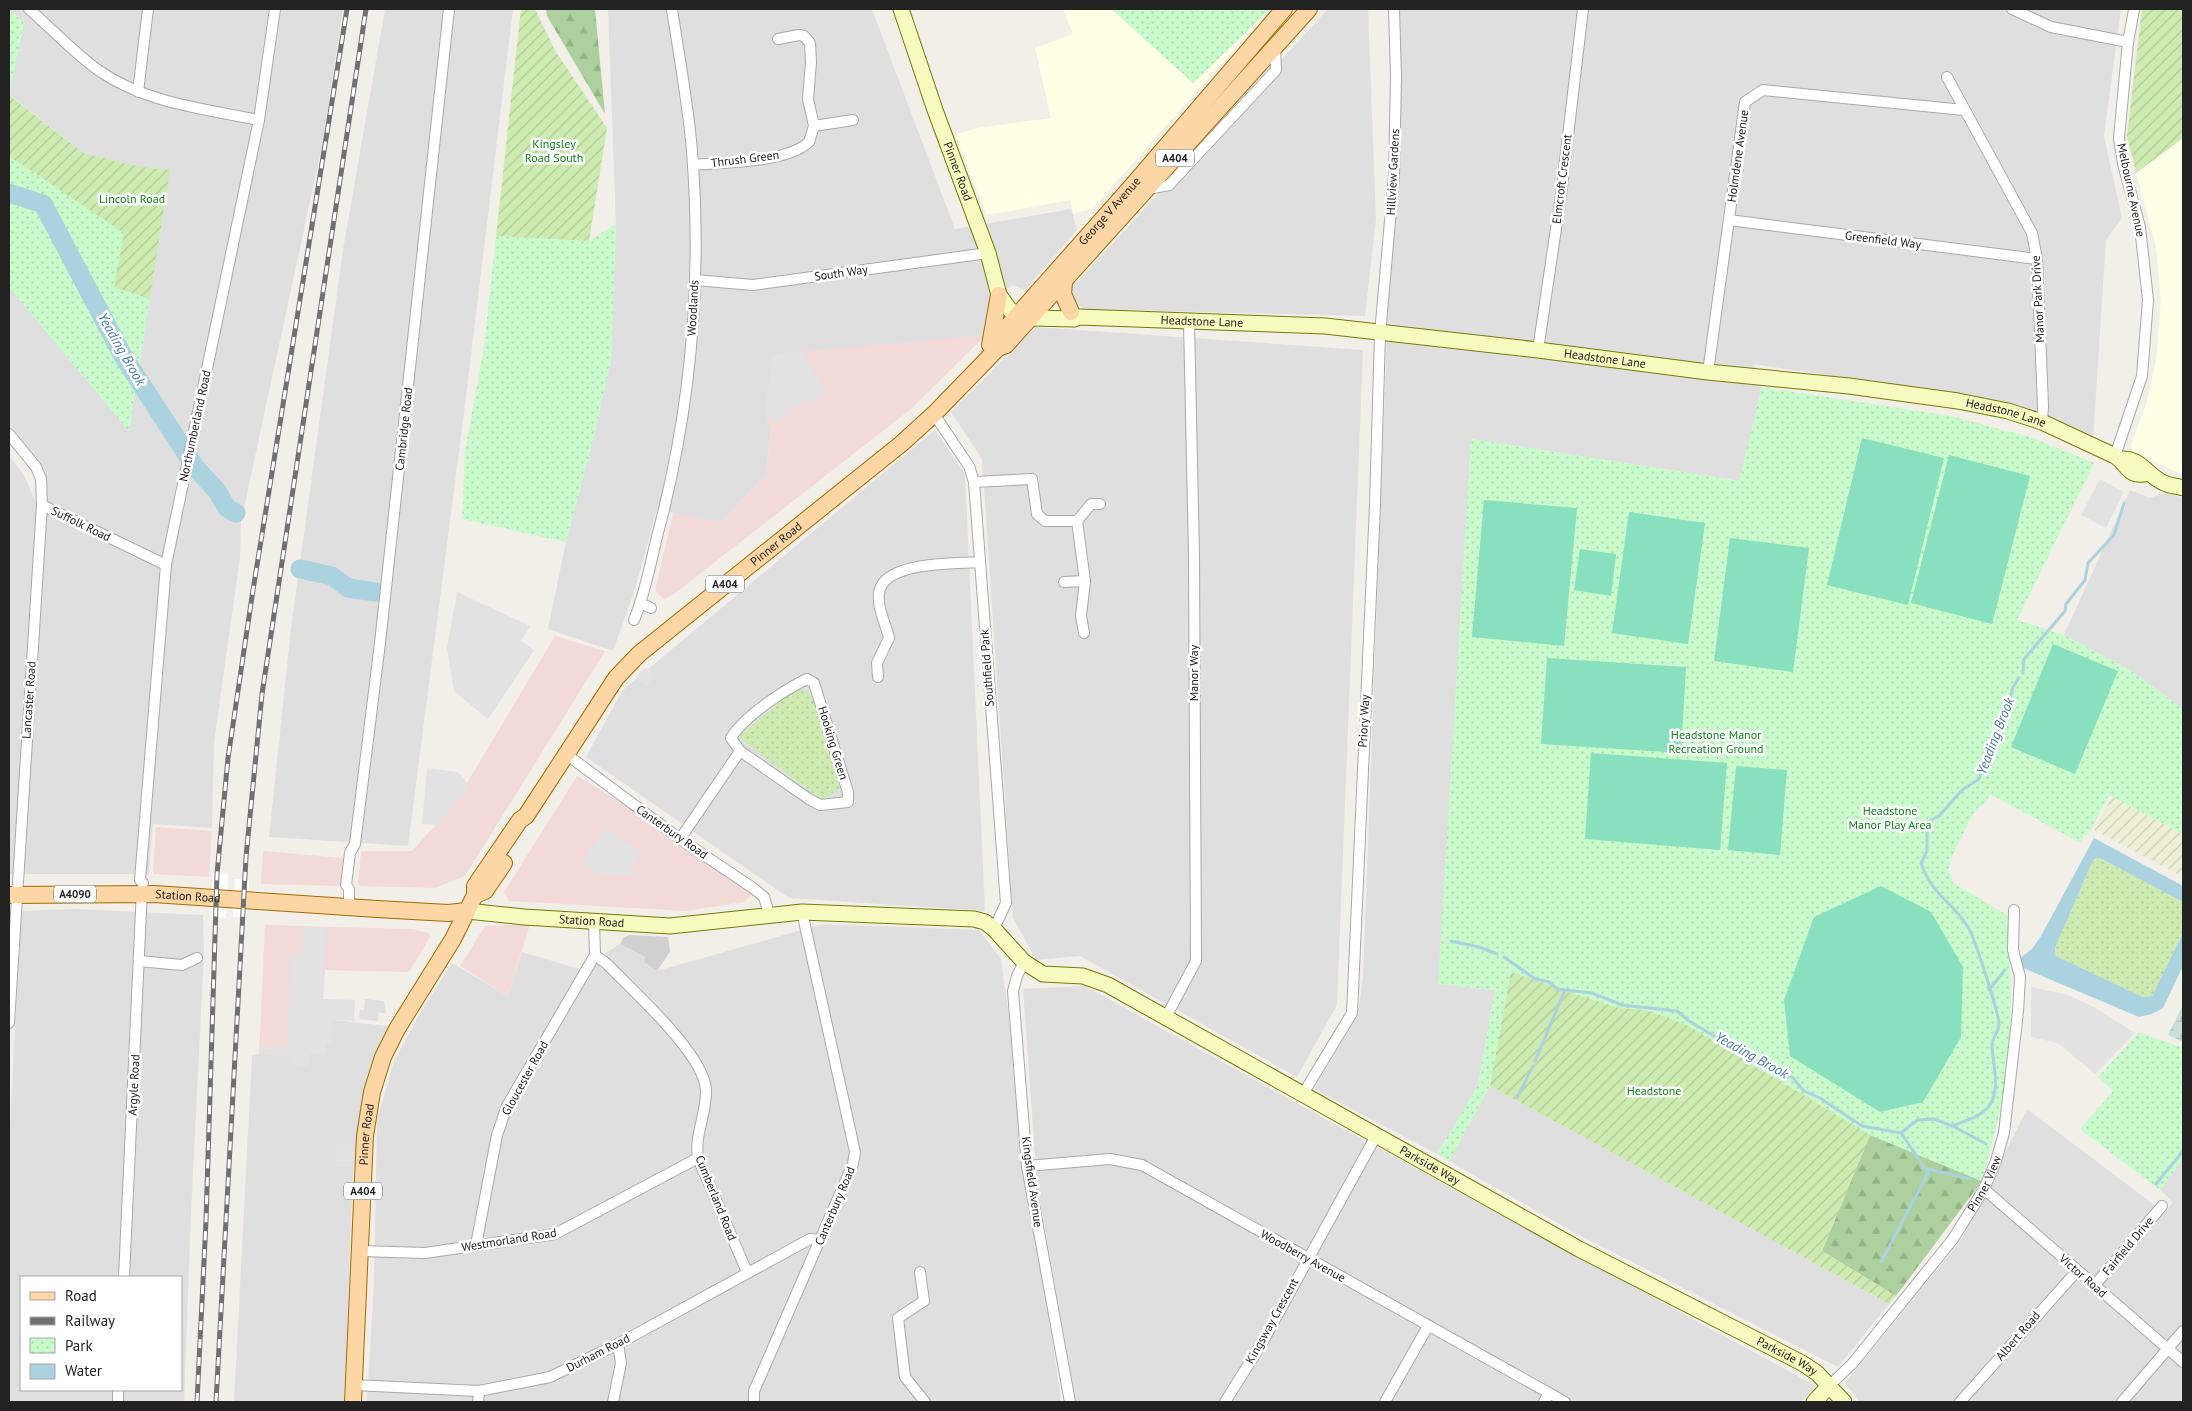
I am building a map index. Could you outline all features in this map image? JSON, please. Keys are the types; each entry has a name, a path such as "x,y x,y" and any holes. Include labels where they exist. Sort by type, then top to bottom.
{"main road":[{"name":"George V Avenue","path":"1030,311 1211,91 1284,9"},
{"name":"George V Avenue","path":"1030,311 1064,283 1146,189 1309,9"},
{"path":"1211,91 1230,97"},
{"path":"1064,283 1063,297 1075,314"},
{"path":"993,352 997,289"},
{"name":"Pinner Road","path":"353,1402 366,1136 372,1092 382,1057 397,1029 450,945 476,895 475,886 520,820 526,816 616,678 639,654 867,472 934,414 993,352 1006,345 1030,311"},
{"name":"A4090","path":"12,895 142,888"},
{"name":"Station Road","path":"142,888 253,902 448,913 467,911"}],"street":[{"path":"29,9 98,70 138,92 164,100 259,120"},
{"path":"138,92 148,9"},
{"name":"Northumberland Road","path":"142,888 145,880 147,849 145,846 166,565 259,120 275,9"},
{"name":"Cambridge Road","path":"349,906 349,889 346,885 350,853 354,850 380,643 449,9"},
{"name":"Woodlands","path":"634,620 670,487 689,377 695,280 693,165 687,104 672,9"},
{"name":"Pinner Road","path":"901,9 935,110 988,252 997,289"},
{"name":"Hillview Gardens","path":"1380,334 1394,176 1396,77 1394,9"},
{"name":"Elmcroft Crescent","path":"1538,350 1561,195 1583,9"},
{"path":"2012,9 2051,27 2128,42"},
{"name":"Melbourne Avenue","path":"2118,457 2142,376 2148,300 2140,227 2123,164 2119,138 2128,42 2134,10"},
{"path":"778,39 800,35 804,36 810,43 812,62 808,98 814,126 853,120"},
{"name":"George V Avenue","path":"1146,189 1169,185 1276,70 1275,47"},
{"name":"Manor Park Drive","path":"1947,77 2032,233 2037,259 2042,422"},
{"name":"Holmdene Avenue","path":"1708,372 1745,102 1764,90 1964,110"},
{"name":"Thrush Green","path":"693,165 782,155 805,146 812,137 814,126"},
{"name":"Greenfield Way","path":"1729,220 2037,259"},
{"name":"South Way","path":"695,280 753,285 988,252"},
{"path":"997,289 1002,286 1013,300 1030,311"},
{"name":"Headstone Lane","path":"1030,311 1189,321 1325,326 1380,334 1538,350 1708,372 1849,386 1949,400 2008,411 2042,422 2118,457 2125,468 2137,474 2148,473 2163,483 2183,488"},
{"name":"Manor Way","path":"1166,1017 1196,961 1194,556 1189,321"},
{"name":"Priory Way","path":"1303,1094 1352,1013 1375,505 1380,334"},
{"name":"Southfield Park","path":"934,414 969,466 974,482 1006,903 994,929"},
{"name":"Suffolk Road","path":"9,434 36,467 41,479 42,504 166,565"},
{"path":"974,482 1032,479 1036,514 1045,521 1077,521"},
{"name":"Lancaster Road","path":"9,1022 12,895 42,504"},
{"path":"1084,633 1081,616 1086,581 1077,521 1091,504 1100,504"},
{"path":"878,677 877,663 889,638 879,601 880,588 888,578 907,568 980,562"},
{"path":"1064,582 1086,581"},
{"path":"640,603 651,608"},
{"name":"Hooking Green","path":"807,679 814,683 848,792 848,802 820,805 740,751 730,738 737,727 795,684 807,679"},
{"path":"680,839 740,751"},
{"name":"Canterbury Road","path":"566,754 680,839 754,888 764,897 769,914"},
{"name":"Argyle Road","path":"124,1276 142,888"},
{"name":"Pinner View","path":"1814,1402 1858,1357 1953,1238 1984,1190 1996,1161 2004,1133 2013,1067 2020,978 2013,950 2014,910"},
{"name":"Station Road","path":"467,911 594,922 683,926 769,914 802,912 974,919 985,922 994,929 1024,962"},
{"name":"Canterbury Road","path":"754,1402 754,1390 853,1164 855,1152 802,912"},
{"path":"594,922 595,955"},
{"name":"Cumberland Road","path":"595,955 607,964 678,1038 702,1074 706,1090 696,1147 698,1158 747,1272"},
{"name":"Gloucester Road","path":"476,1245 497,1135 507,1106 595,955"},
{"path":"139,961 182,965 197,958"},
{"name":"Parkside Way","path":"1024,962 1043,974 1051,976 1083,976 1097,979 1580,1249 1802,1363 1830,1385 1844,1402"},
{"name":"Kingsfield Avenue","path":"1024,962 1017,976 1014,991 1027,1166 1070,1402"},
{"name":"Kingsway Crescent","path":"1225,1402 1262,1343 1307,1258 1377,1134"},
{"name":"Westmorland Road","path":"361,1251 424,1253 556,1234 698,1158"},
{"name":"Woodberry Avenue","path":"1027,1166 1110,1159 1142,1165 1428,1326 1547,1398 1565,1402"},
{"name":"Victor Road","path":"1984,1190 2183,1362"},
{"name":"Fairfield Drive","path":"2094,1286 2162,1206"},
{"name":"Durham Road","path":"354,1385 479,1391 550,1377 618,1344 810,1239 820,1240"},
{"name":"Albert Road","path":"1960,1402 2077,1271"},
{"path":"920,1272 924,1301 898,1318 905,1376 925,1402"},
{"path":"1385,1402 1428,1326"},
{"path":"2122,1402 2183,1331"},
{"path":"613,1402 621,1362 618,1344"},
{"path":"478,1402 479,1391"}],"shaded area":[{"path":"9,9 343,9 323,141 241,522 240,557 214,743 212,828 153,824 149,874 9,874 9,456 24,475 36,503 46,508 36,470 9,438 9,287 129,431 170,170 141,167 83,153 9,94 24,23","holes":["178,475 184,485 162,563"]},
{"path":"385,9 513,9 465,405 408,846 269,837 291,628 343,250"},
{"path":"608,9 872,9 955,229 1071,209 1077,230 1025,290 1012,285 992,301 986,335 765,411 771,430 766,474 720,524 657,509 635,589 613,651 548,629 566,542 593,440 611,360 616,224"},
{"path":"1063,9 1270,9 1092,209 1073,213 1070,200 987,215 955,135 977,128 1051,118 1035,48 1073,34"},
{"path":"1328,9 1368,9 1376,219 1365,316 1083,309 1068,292"},
{"path":"1399,9 2121,9 2104,136 2122,218 2106,240 2093,440 2006,403 1754,364 1762,387 1740,481 1471,439 1439,984 1495,990 1478,1086 1437,1154 1314,1089 1358,1013 1363,978"},
{"path":"2183,138 2183,471 2181,474 2133,452 2131,445 2147,402 2156,360 2161,300 2156,247 2136,173"},
{"path":"1036,327 1363,350 1337,1005 1297,1077 1080,956 1036,960 1013,918 982,459 951,412"},
{"path":"986,335 911,409 674,594 664,599 655,591 673,513 722,522 766,474 771,430 765,411 773,354"},
{"path":"802,351 826,392 809,405 805,400 775,423 765,411 773,354"},
{"path":"935,430 965,474 985,911 789,898 586,757 622,691"},
{"path":"2100,479 2124,492 2106,528 2081,515"},
{"path":"2130,490 2150,498 2165,492 2183,498 2183,709 2133,672 2064,635"},
{"path":"457,592 530,626 521,641 534,650 488,719 454,691 447,648"},
{"path":"555,636 605,651 465,876 435,888 358,886 361,851 412,851 464,794 467,783"},
{"path":"645,667 655,676 646,686 636,677"},
{"path":"427,768 458,772 467,783 464,794 438,825 422,824"},
{"path":"577,776 622,803 752,894 744,902 686,911 509,901 504,892"},
{"path":"2112,797 2183,834 2183,877 2094,830"},
{"path":"156,827 212,831 209,877 153,874"},
{"path":"606,828 641,853 629,870 639,876 636,879 631,875 598,875 582,861"},
{"path":"263,851 343,858 341,886 261,884"},
{"path":"74,909 203,915 204,953 184,1402 9,1402 9,1149 21,911"},
{"path":"530,924 508,996 460,966 485,926"},
{"path":"823,924 979,930 1001,959 1061,1402 367,1402 374,1282 377,1120 394,1061 416,1020 452,963 508,996 522,952 580,969 620,944 645,957 644,962 657,971"},
{"path":"265,925 412,929 428,933 430,937 409,972 325,970 323,999 292,1056 259,1054"},
{"path":"304,927 326,928 323,999 355,1000 354,1021 333,1020 331,1044 326,1044 325,1055 309,1054 309,1066 292,1065 292,1056 259,1054 260,1047 287,1047 291,955 302,956"},
{"path":"629,935 668,937 670,952 657,971 644,962 645,957 620,944 623,938"},
{"path":"1085,986 1816,1386 1801,1402 1076,1402 1037,1184 1023,989"},
{"path":"2031,987 2068,995 2094,1007 2135,1033 2095,1074 2058,1043 2031,1037"},
{"path":"365,999 384,1001 386,1013 379,1013 378,1021 359,1019 360,1010 364,1010"},
{"path":"333,1020 388,1026 363,1097 353,1176 344,1402 234,1402 252,1056 259,1054 292,1056 308,1065 309,1054 326,1044"},
{"path":"1490,1086 1889,1304 1838,1367 1575,1233 1449,1161"},
{"path":"2027,1109 2165,1213 2173,1202 2160,1190 2183,1160 2183,1402 1860,1402 1845,1383 1961,1240"},
{"path":"336,1144 354,1144 353,1167 335,1167"}],"green space":[{"name":"Kingsley Road South","path":"521,9 535,9 556,52 607,128 589,241 496,236"},
{"path":"546,9 595,9 605,114 547,16"},
{"path":"1111,9 1270,9 1193,83"},
{"path":"2142,9 2183,9 2183,138 2136,173 2127,136"},
{"path":"9,10 24,23 9,95"},
{"path":"9,95 83,153 141,167 170,170 129,431 9,287"},
{"name":"Lincoln Road","path":"9,95 83,153 141,167 170,170 150,299 114,287 124,233 9,156"},
{"path":"616,224 611,360 593,440 566,542 462,519 465,451 484,347 496,236 589,241"},
{"name":"Headstone Manor Recreation Ground","path":"1762,387 1951,416 2033,438 2094,463 2017,620 2064,635 2133,672 2183,709 2183,834 2109,795 2088,835 2085,834 2080,843 1990,794 1985,803 1975,810 1950,860 1949,871 1953,883 2007,915 2011,1023 2005,1087 1982,1181 1870,1135 1685,1024 1646,1010 1620,1008 1511,972 1490,1086 1449,1161 1437,1154 1478,1086 1495,990 1438,984 1471,439 1739,481"},
{"path":"1862,438 1944,458 1908,605 1827,585"},
{"path":"1949,455 2030,476 1992,624 1911,603"},
{"path":"1484,500 1577,508 1564,646 1472,637"},
{"path":"1629,512 1705,523 1688,644 1612,633"},
{"path":"1730,538 1809,548 1793,672 1714,661"},
{"path":"1580,549 1616,554 1611,596 1574,590"},
{"path":"2053,644 2118,671 2075,774 2011,747"},
{"path":"1547,658 1686,667 1681,753 1541,744"},
{"path":"798,687 812,696 840,788 822,800 738,737"},
{"path":"1591,753 1727,763 1720,850 1585,839"},
{"path":"1736,766 1787,770 1780,855 1728,850"},
{"path":"2098,857 2183,902 2183,933 2152,996 2143,997 2056,956 2055,948 2093,860"},
{"path":"1881,886 1931,912 1963,967 1961,1037 1923,1102 1880,1112 1790,1056 1784,1000 1814,917"},
{"name":"Headstone","path":"1511,972 1620,1008 1646,1010 1685,1024 1870,1135 1822,1251 1896,1296 1889,1304 1490,1086"},
{"path":"2183,1005 2183,1042 2168,1035"},
{"path":"2139,1032 2183,1048 2183,1160 2160,1190 2080,1129 2113,1091 2098,1077"},
{"path":"1870,1135 1982,1181 1896,1296 1822,1251"}],"water":[{"path":"2094,838 2183,886 2183,902 2098,857 2093,860 2055,948 2056,956 2143,997 2152,996 2183,933 2183,966 2163,1008 2152,1014 2139,1017 2021,967 2020,958 2032,949 2041,936"}],"pier":[{"path":"213,873 228,874 226,918 211,917"},
{"path":"235,879 249,880 247,917 233,917"}],"waterway":[{"name":"Yeading Brook","path":"9,193 43,204 123,356 195,467 217,491 227,508 236,513"},
{"name":"Yeading Brook","path":"2023,673 2024,659 2065,611 2066,604 2085,580 2088,563 2114,535 2124,503"},
{"name":"Yeading Brook","path":"300,569 332,576 348,588 375,592"},
{"name":"Yeading Brook","path":"1504,957 1535,979 1549,982 1557,989 1592,993 1622,1005 1677,1011 1689,1021 1752,1059 1779,1069 1793,1078 1804,1091 1820,1098 1862,1126 1901,1133 1917,1120 1934,1119 1952,1126 1977,1116 1986,1110 1993,1100 1995,1092 1992,1044 1999,1025 1998,1019 1976,945 1968,927 1931,884 1921,863 1927,851 1927,822 1939,816 1962,790 1979,779 1989,750 2002,726 2013,687 2019,678"},
{"name":"Yeading Brook","path":"1451,941 1479,947 1497,954"},
{"name":"Yeading Brook","path":"1989,990 2005,970"},
{"path":"1535,1061 1565,990"},
{"path":"1517,1098 1533,1066"},
{"path":"1953,1126 1986,1144"},
{"path":"1881,1262 1928,1173 1901,1133"},
{"path":"2156,1184 2183,1151"},
{"path":"1924,1168 1970,1179"}],"railway":[{"path":"197,1402 206,1221 217,874 228,758 253,590 347,9"},
{"path":"216,1402 246,857 262,694 366,9"}],"park label":[{"name":"Headstone Manor Play Area","path":"1890,818"}]}
